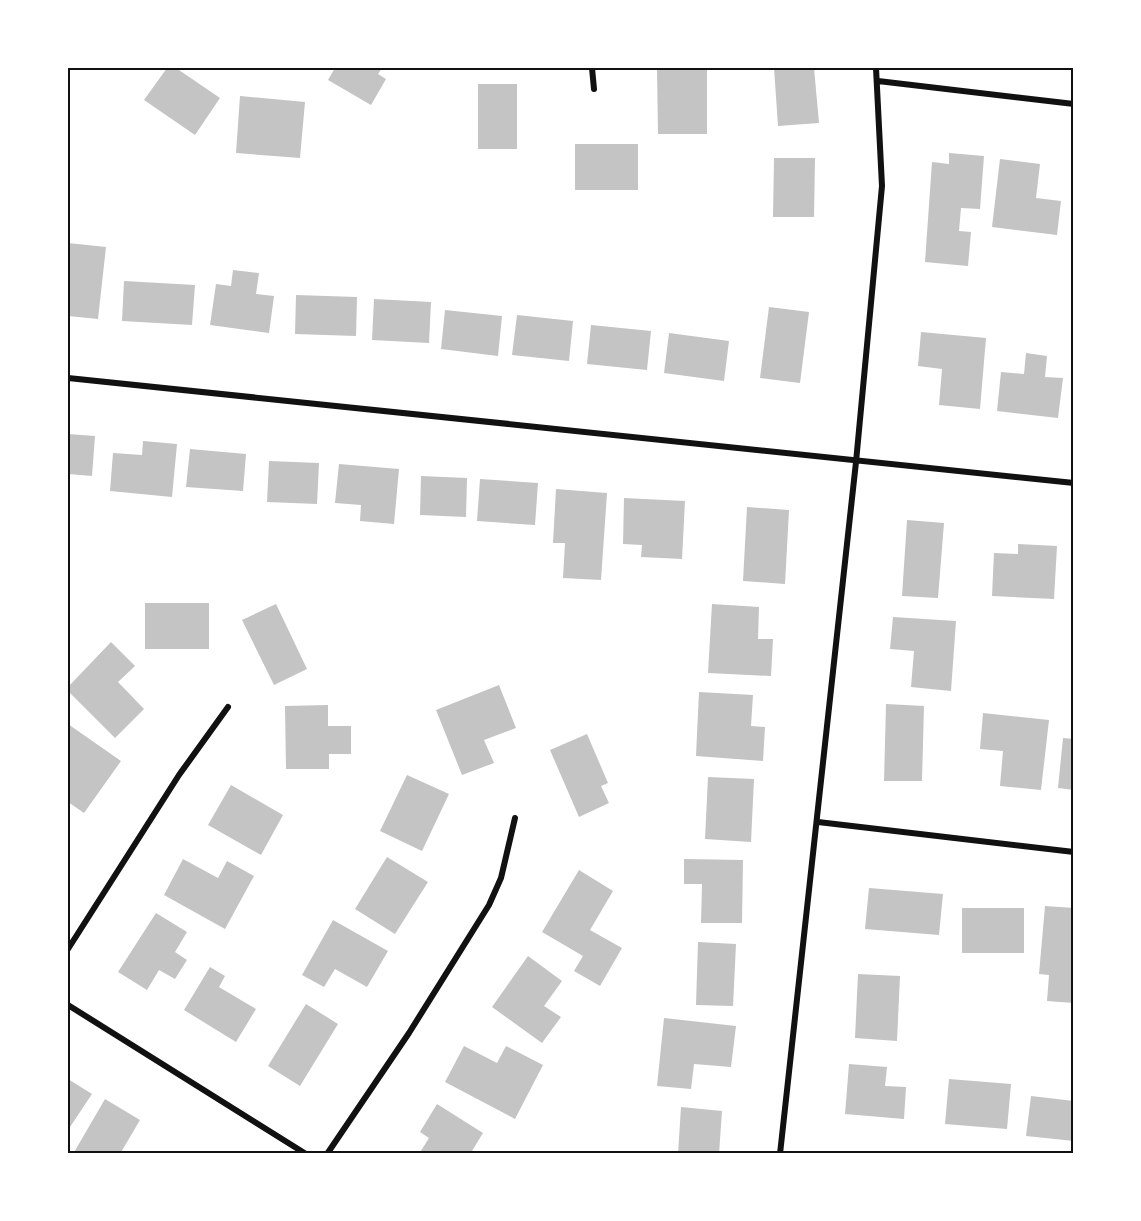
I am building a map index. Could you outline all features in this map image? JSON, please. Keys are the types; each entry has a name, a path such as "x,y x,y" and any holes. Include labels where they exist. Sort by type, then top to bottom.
{"street":[{"path":"592,68 594,89"},
{"path":"780,1154 856,462 882,186 876,68"},
{"path":"878,81 1074,104"},
{"path":"68,378 1074,483"},
{"path":"68,949 179,775 228,707"},
{"path":"327,1154 409,1034 489,905 501,878 515,818"},
{"path":"818,822 1074,852"},
{"path":"68,1005 306,1154"}],"building":[{"path":"167,68 176,68 220,98 195,135 144,100"},
{"path":"335,68 382,68 378,74 386,79 371,105 328,80"},
{"path":"657,68 707,68 707,134 658,134"},
{"path":"774,68 814,68 819,123 778,126"},
{"path":"478,84 517,84 517,149 478,149"},
{"path":"240,96 305,102 300,158 236,153"},
{"path":"575,144 638,144 638,190 575,190"},
{"path":"949,153 984,156 980,209 961,208 959,231 971,232 968,266 925,262 932,162 949,164"},
{"path":"774,158 815,158 814,217 773,217"},
{"path":"1000,159 1040,164 1036,198 1061,201 1057,235 992,227"},
{"path":"68,243 106,247 98,319 68,316"},
{"path":"233,270 259,273 256,294 274,296 269,333 210,325 216,284 231,286"},
{"path":"124,281 195,285 192,325 122,321"},
{"path":"296,295 357,297 356,336 295,334"},
{"path":"374,299 431,302 429,343 372,340"},
{"path":"769,307 809,312 800,383 760,378"},
{"path":"445,310 502,316 498,356 441,349"},
{"path":"517,315 573,321 569,361 512,355"},
{"path":"591,325 651,331 647,370 587,364"},
{"path":"921,332 986,338 980,409 939,405 942,369 918,366"},
{"path":"669,333 729,341 724,381 664,373"},
{"path":"1026,353 1047,356 1045,377 1063,378 1058,418 997,411 1001,372 1024,374"},
{"path":"68,434 95,436 92,476 68,474"},
{"path":"143,441 177,444 172,497 110,491 113,453 142,455"},
{"path":"190,449 246,454 243,491 186,487"},
{"path":"269,461 319,463 317,504 267,502"},
{"path":"339,464 399,469 394,524 360,521 361,505 335,503"},
{"path":"421,476 467,478 466,517 420,515"},
{"path":"480,479 538,483 535,525 477,521"},
{"path":"556,489 607,493 601,580 563,578 565,543 553,543"},
{"path":"624,498 685,501 682,559 641,557 642,545 623,544"},
{"path":"747,507 789,510 785,584 743,581"},
{"path":"907,520 944,523 938,598 902,596"},
{"path":"1018,544 1057,546 1054,599 992,596 994,553 1018,554"},
{"path":"145,603 209,603 209,649 145,649"},
{"path":"276,604 307,669 274,685 242,620"},
{"path":"712,604 759,607 758,639 773,639 771,676 708,673"},
{"path":"893,617 956,621 951,691 911,687 914,651 890,649"},
{"path":"111,642 135,666 118,682 144,709 115,738 68,691 68,687"},
{"path":"499,685 516,728 484,740 494,763 462,775 436,710"},
{"path":"699,692 753,695 751,726 765,727 763,761 696,756"},
{"path":"886,704 924,706 922,781 884,781"},
{"path":"328,705 328,726 351,726 351,754 329,754 329,769 286,769 285,706"},
{"path":"983,713 1049,720 1041,790 1000,786 1003,751 980,749"},
{"path":"68,724 121,761 84,813 68,802"},
{"path":"587,734 608,783 601,786 609,803 579,817 550,750"},
{"path":"1063,738 1074,739 1074,790 1058,788"},
{"path":"407,775 449,794 422,851 380,831"},
{"path":"708,777 754,779 751,842 705,839"},
{"path":"231,785 283,815 261,855 208,825"},
{"path":"387,857 428,882 395,934 355,909"},
{"path":"183,859 218,878 227,861 254,876 225,929 164,895"},
{"path":"684,859 743,860 742,923 701,923 702,884 684,884"},
{"path":"579,870 613,891 590,930 622,948 600,986 574,971 583,956 542,932"},
{"path":"869,888 943,894 939,935 865,929"},
{"path":"1045,906 1074,908 1074,1003 1047,1001 1049,975 1039,974"},
{"path":"962,908 1024,908 1024,953 962,953"},
{"path":"156,913 187,932 175,952 187,960 175,979 159,970 147,990 118,972"},
{"path":"333,920 388,951 367,987 335,969 324,987 302,975"},
{"path":"698,942 736,944 733,1006 696,1005"},
{"path":"528,956 562,981 544,1006 561,1017 542,1043 492,1007"},
{"path":"210,967 225,976 219,987 256,1009 236,1042 184,1010"},
{"path":"858,974 900,976 897,1041 855,1038"},
{"path":"306,1004 338,1024 300,1086 268,1066"},
{"path":"664,1018 736,1026 731,1067 694,1064 691,1089 657,1086"},
{"path":"464,1046 497,1063 506,1046 543,1065 515,1119 445,1082"},
{"path":"849,1064 887,1067 885,1086 906,1087 904,1119 845,1114"},
{"path":"68,1079 92,1094 70,1127 68,1125"},
{"path":"949,1079 1011,1084 1007,1129 945,1124"},
{"path":"1031,1096 1074,1101 1074,1141 1026,1136"},
{"path":"105,1099 140,1120 120,1154 73,1154"},
{"path":"437,1104 483,1133 472,1151 476,1154 419,1154 429,1138 420,1132"},
{"path":"681,1107 722,1111 719,1154 678,1154"}]}
